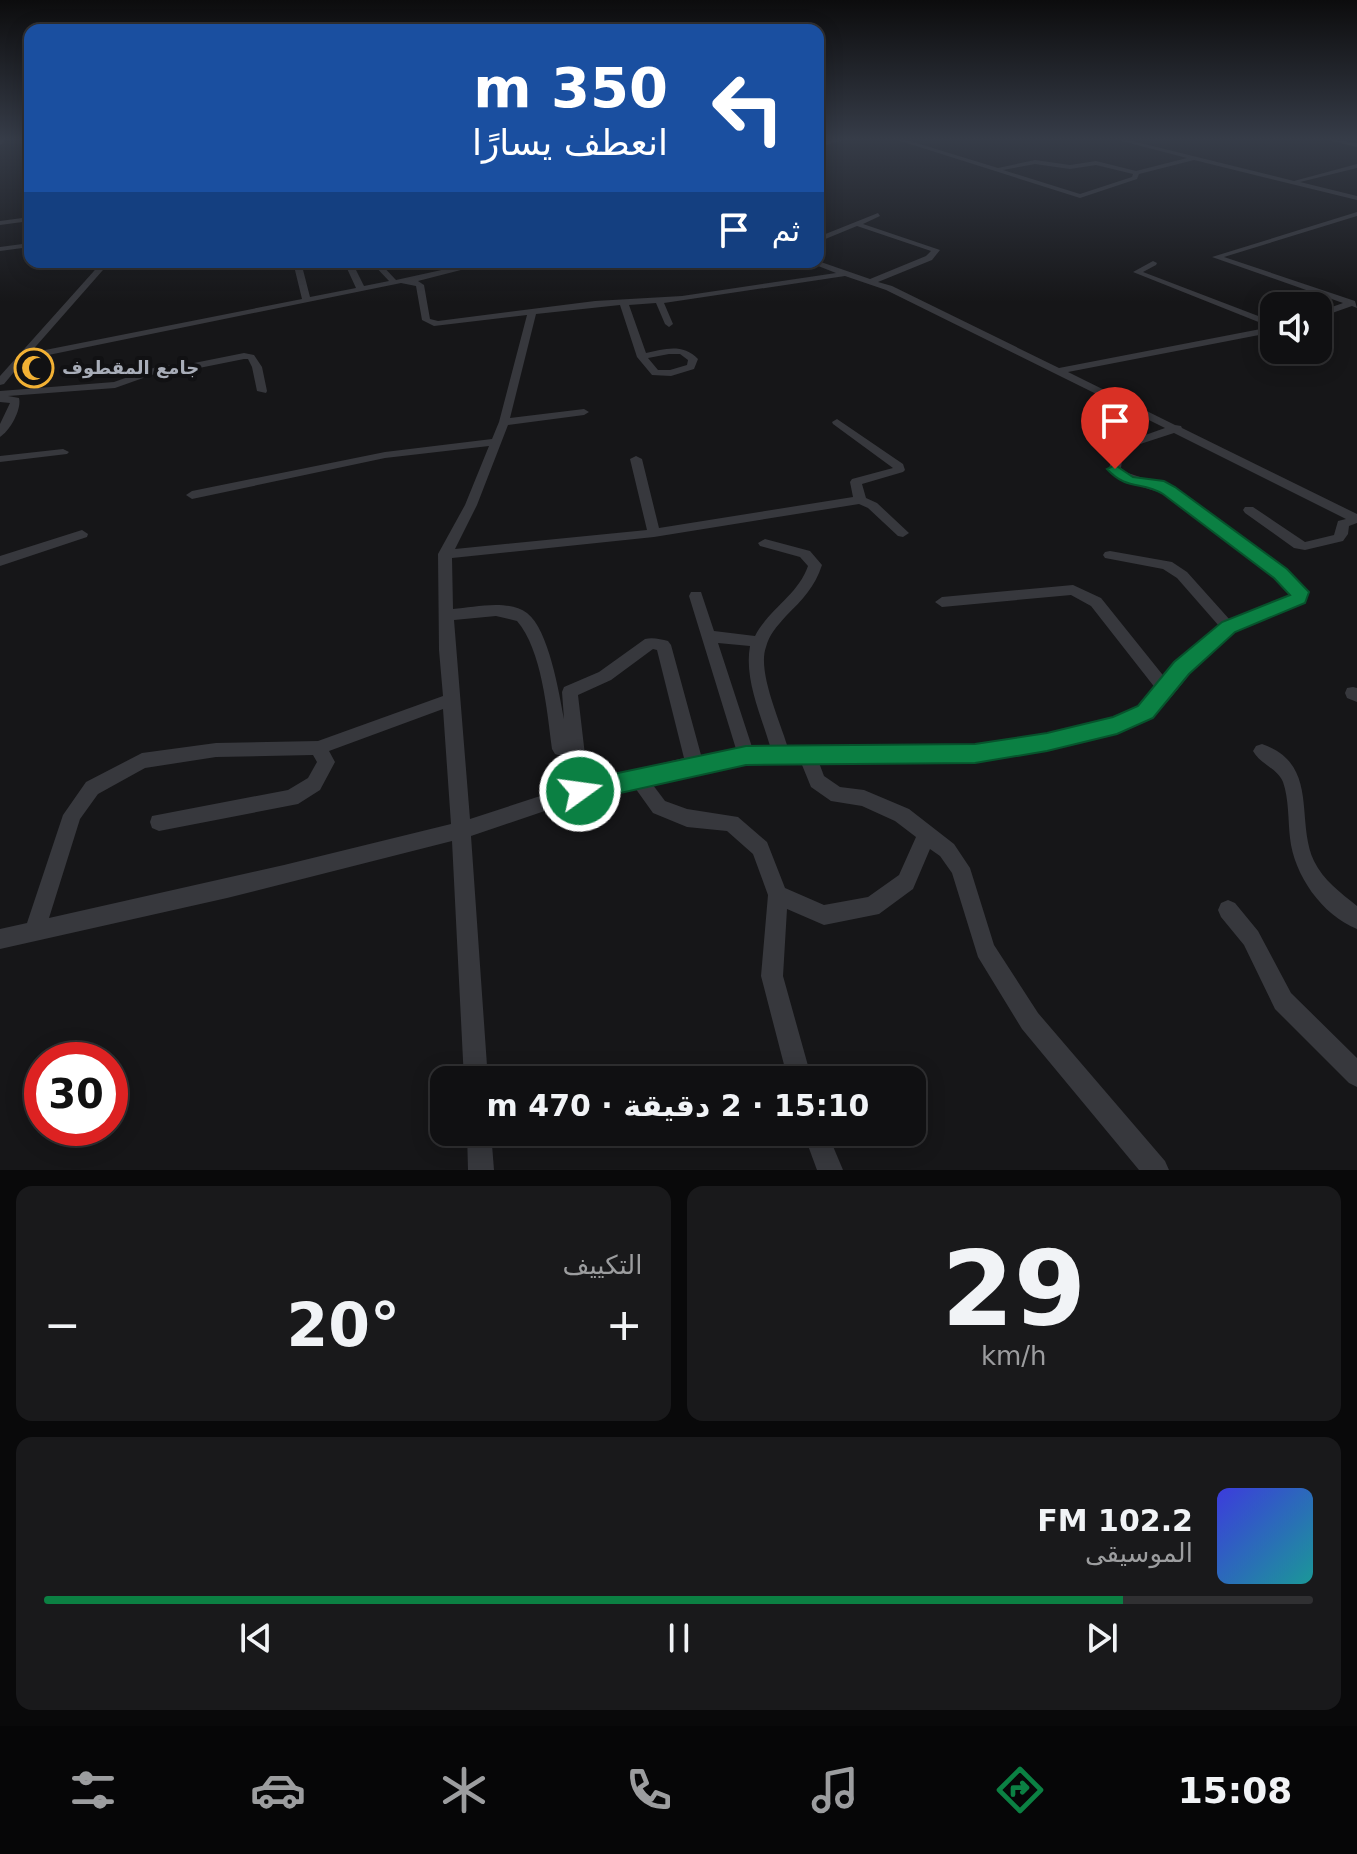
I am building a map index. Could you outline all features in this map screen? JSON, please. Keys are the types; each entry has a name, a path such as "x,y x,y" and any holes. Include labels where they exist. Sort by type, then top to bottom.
{"street":[{"path":"1069,193 1080,196 1090,193"},
{"path":"1335,193 1357,198"},
{"path":"1355,304 1216,257 1357,214"},
{"path":"824,238 878,215"},
{"path":"0,223 24,220"},
{"path":"858,224 936,250 929,258 872,281"},
{"path":"0,249 24,246"},
{"path":"1153,263 1137,272 1260,321"},
{"path":"824,266 872,281 1357,519"},
{"path":"0,382 101,268"},
{"path":"299,268 307,301"},
{"path":"351,268 361,289"},
{"path":"381,268 395,283"},
{"path":"22,358 462,268"},
{"path":"407,281 420,285 426,320 431,323 659,300 848,273"},
{"path":"659,300 669,324"},
{"path":"624,303 642,357 655,373 683,370 691,367 693,359 690,353 680,350 642,357"},
{"path":"1332,311 1355,304"},
{"path":"475,1066 445,554 471,505 504,422 532,313"},
{"path":"1060,371 1260,330"},
{"path":"0,397 115,385 159,369 189,367 244,356 251,357 257,367 262,391"},
{"path":"0,397 15,400 15,406 0,434"},
{"path":"504,422 584,412"},
{"path":"837,422 897,464 899,470 856,482 860,500"},
{"path":"0,939 296,874 460,830 580,791 746,755 960,754 1047,742 1135,719 1182,668 1228,627 1299,599 1300,592 1280,574 1169,491 1158,484 1129,481 1115,469 1118,451 1127,445 1177,428"},
{"path":"192,495 385,455 496,442"},
{"path":"0,459 63,452"},
{"path":"636,459 654,533"},
{"path":"445,554 654,533 860,500 871,503 890,526 903,533"},
{"path":"1249,510 1292,542 1305,546 1338,538 1342,534 1343,524 1357,519"},
{"path":"0,561 82,534"},
{"path":"765,543 805,554 815,565 808,583 765,630 756,657 781,754"},
{"path":"1110,555 1167,565 1182,575 1228,627"},
{"path":"942,602 1073,590 1087,595 1165,689"},
{"path":"696,596 746,755"},
{"path":"447,615 504,612 522,617 532,629 552,696 561,749"},
{"path":"709,636 761,642"},
{"path":"580,791 570,692 605,676 650,643 663,645 695,765"},
{"path":"34,932 72,815 92,788 142,761 216,750 318,748 452,699"},
{"path":"159,822 292,798 314,784 326,762 318,748"},
{"path":"1262,751 1286,770 1295,787 1299,842 1306,866 1321,890 1357,919"},
{"path":"806,753 817,781 837,795 864,798 902,815 947,850 960,868 985,950 1030,1021 1156,1170"},
{"path":"637,777 659,807 687,818 731,823 760,848 778,895 772,976 796,1066"},
{"path":"778,895 824,915 872,907 906,882 927,834"},
{"path":"1228,910 1251,938 1283,1001 1357,1075"},
{"path":"480,1146 481,1170"},
{"path":"821,1146 830,1170"}],"place":[{"name":"جامع المقطوف","path":"34,368"}],"route":[{"path":"580,791 746,755 914,756 975,753 1047,742 1117,725 1145,712 1182,668 1228,627 1299,599 1300,592 1280,574 1169,491 1158,484 1129,481 1115,469"}]}
